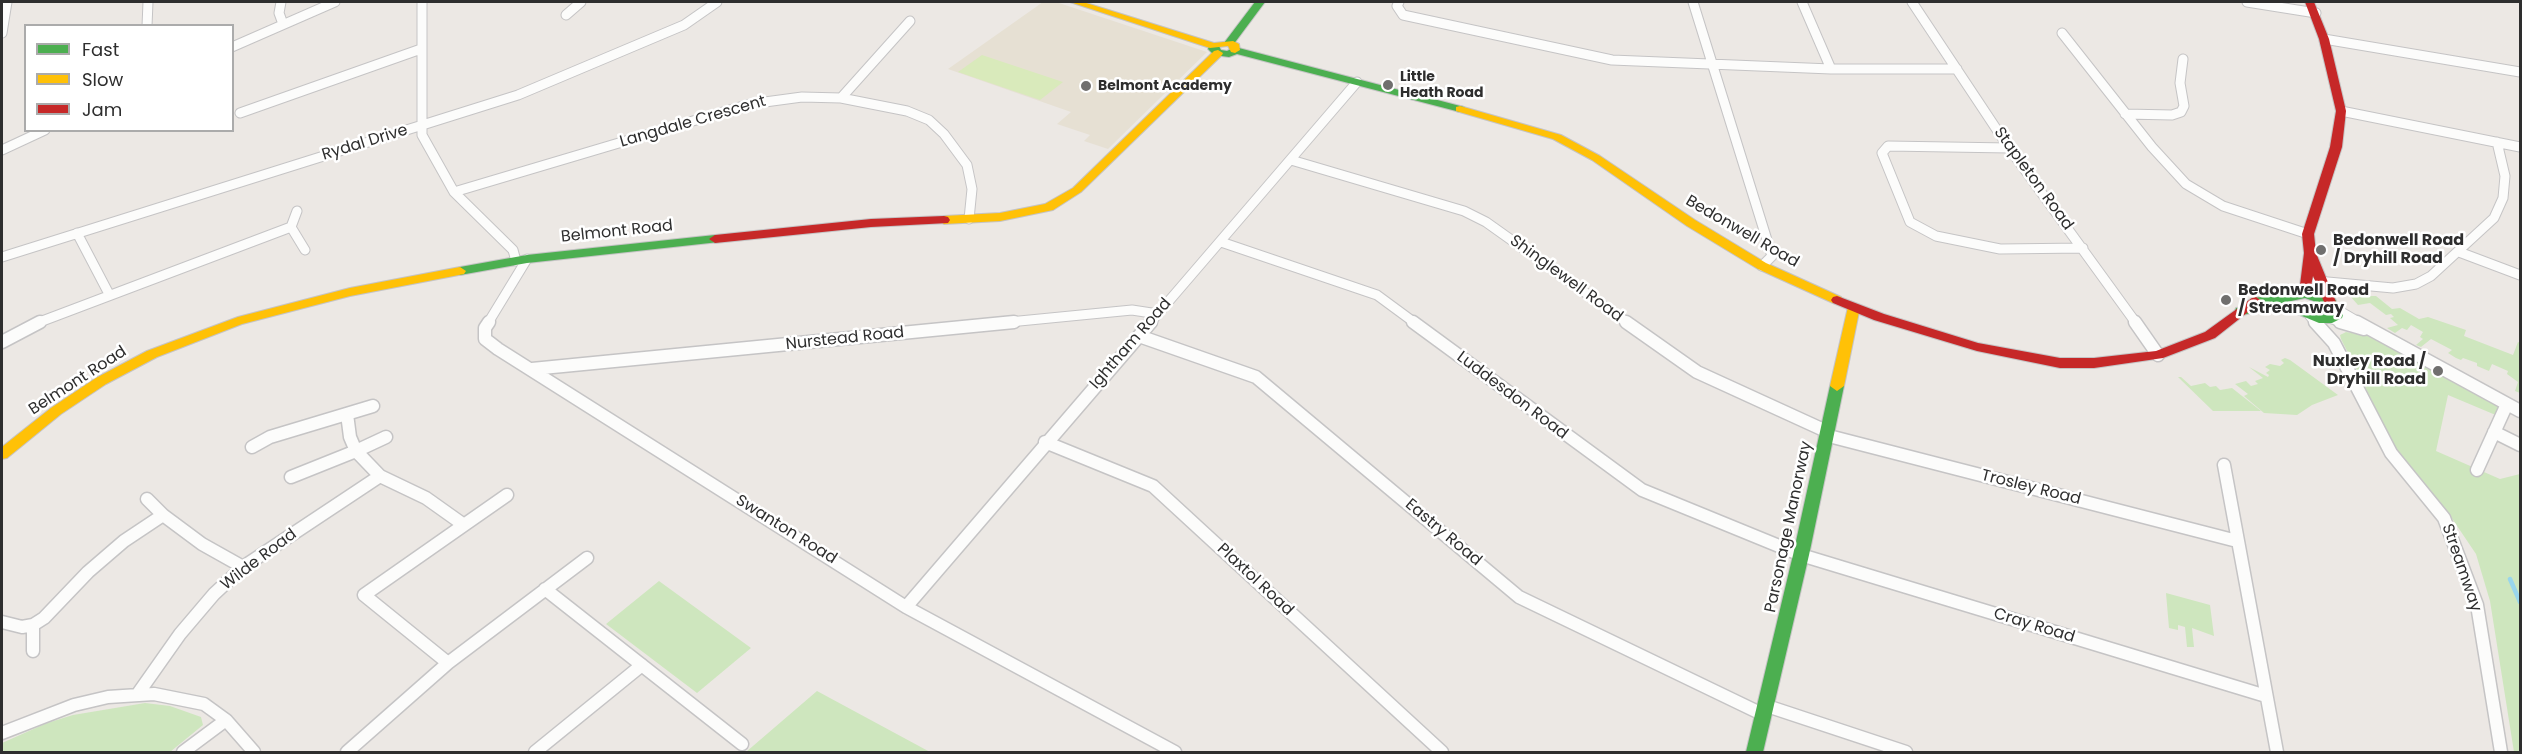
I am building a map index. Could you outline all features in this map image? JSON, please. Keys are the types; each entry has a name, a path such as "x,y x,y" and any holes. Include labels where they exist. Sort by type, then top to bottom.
{"street":[{"path":"2,33 7,2"},
{"path":"147,24 148,2"},
{"path":"281,2 279,14 283,24"},
{"path":"234,46 335,2"},
{"path":"422,2 420,126 422,135 454,192 521,260"},
{"path":"566,15 581,2"},
{"name":"Rydal Drive","path":"2,257 518,96 684,25 717,2"},
{"name":"Bedonwell Road","path":"1075,2 1216,50 1232,47 1526,126 1557,137 1596,158 1691,224 1761,266 1854,307 1977,347 2060,363 2094,363 2158,355 2210,335 2241,311 2302,304 2332,312"},
{"path":"1232,47 1260,2"},
{"path":"1400,2 1397,6 1403,15 1612,60 1831,69 1957,69"},
{"path":"1693,2 1772,256 1761,266"},
{"path":"1802,2 1831,69"},
{"name":"Stapleton Road","path":"1914,2 2008,148 2083,248 2158,355"},
{"path":"2247,2 2312,7 2324,39 2341,111 2336,147 2308,234 2310,253 2302,304"},
{"path":"841,98 910,21"},
{"path":"2062,33 2175,174 2205,197 2230,209 2308,234"},
{"path":"2324,39 2520,72"},
{"path":"240,113 421,48"},
{"name":"Belmont Road","path":"2,454 56,411 101,381 152,354 238,321 350,292 521,260 870,223 1019,215 1064,200 1088,180 1216,50"},
{"path":"2125,114 2172,115 2181,112 2184,106 2180,83 2183,59"},
{"name":"Ightham Road","path":"906,607 1045,442 1221,242 1357,82"},
{"name":"Langdale Crescent","path":"454,192 750,104 802,97 841,98 907,111 929,120 944,134 967,165 972,189 969,219"},
{"path":"2341,111 2520,147"},
{"path":"2,150 41,132"},
{"path":"2307,279 2393,288 2416,284 2431,276 2494,218 2503,198 2505,176 2497,142"},
{"path":"2008,148 1888,146 1882,153 1910,222 1936,236 2000,249 2083,248"},
{"name":"Shinglewell Road","path":"1291,160 1464,211 1486,222 1697,372 1825,433"},
{"path":"2,342 41,321 291,227 297,211"},
{"path":"291,227 305,250"},
{"path":"77,233 109,294"},
{"name":"Luddesdon Road","path":"1221,242 1377,295 1642,490 1801,555"},
{"path":"2459,252 2520,275"},
{"path":"2310,253 2323,282 2332,312 2379,334 2520,411"},
{"name":"Swanton Road","path":"521,260 485,328 485,339 906,607 1175,753"},
{"name":"Bedonwell Road","path":"2302,304 2332,312"},
{"name":"Streamway","path":"2302,304 2334,343 2391,453 2444,518 2477,604 2501,753"},
{"name":"Parsonage Manorway","path":"1754,753 1801,555 1825,433 1854,307"},
{"name":"Nurstead Road","path":"532,369 1132,310 1158,314"},
{"name":"Streamway","path":"2332,312 2334,343"},
{"name":"Eastry Road","path":"1139,336 1256,376 1519,597 1763,710 1906,753"},
{"path":"2477,470 2507,404"},
{"path":"252,447 270,437 373,406"},
{"path":"347,414 350,437 356,451 380,476 426,498 464,525"},
{"path":"2494,432 2520,445"},
{"name":"Trosley Road","path":"1825,433 2237,541"},
{"path":"291,477 386,437"},
{"name":"Plaxtol Road","path":"1045,442 1153,486 1442,753"},
{"path":"2224,465 2277,753"},
{"name":"Wilde Road","path":"137,695 180,634 214,594 243,567 380,476"},
{"path":"448,663 364,595 507,495"},
{"path":"147,499 163,515 202,544 243,567"},
{"path":"2,622 22,627 33,625 44,618 88,572 115,549 163,515"},
{"name":"Cray Road","path":"1801,555 2266,696"},
{"path":"347,753 375,725 448,663 587,558"},
{"path":"545,589 742,744"},
{"path":"33,625 33,651"},
{"path":"535,753 642,665"},
{"path":"2,733 74,705 154,694 204,704 226,720 255,753"},
{"path":"183,753 226,720"}],"shaded area":[{"name":"Belmont Academy","path":"1043,2 1056,2 1207,52 1108,149 1084,141 1090,135 1057,124 1071,112 948,69"}],"green space":[{"path":"982,55 1063,82 1040,100 958,72"},
{"path":"2350,296 2376,296 2392,309 2400,308 2419,319 2428,317 2466,330 2464,336 2513,355 2518,342 2520,343 2520,393 2515,391 2518,382 2507,374 2508,371 2492,364 2489,371 2477,366 2477,363 2456,358 2448,353 2452,350 2431,339 2421,347 2416,345 2423,339 2420,337 2423,332 2411,325 2407,330 2402,328 2395,333 2387,328 2398,325 2390,318 2394,317 2391,314 2386,315 2370,303 2358,305"},
{"path":"2346,332 2368,336 2504,407 2498,416 2448,395 2436,451 2500,479 2520,474 2520,752 2514,752 2490,601 2476,554 2447,511 2395,447 2341,339 2340,335"},
{"path":"2285,358 2338,395 2312,405 2297,415 2264,413 2244,396 2248,394 2235,384 2246,381 2251,386 2258,384 2255,381 2263,378 2249,367 2268,377 2266,373 2270,370 2265,367 2270,364 2280,366 2284,363 2281,360"},
{"path":"2178,377 2191,386 2205,383 2210,387 2216,386 2220,390 2232,388 2261,411 2213,411"},
{"path":"659,581 751,648 697,693 606,624"},
{"path":"2166,593 2210,605 2214,636 2192,628 2194,647 2187,647 2185,627 2178,625 2178,630 2169,628"},
{"path":"817,691 930,752 746,752"},
{"path":"145,703 170,706 201,717 203,725 170,752 2,752 2,743 47,723 73,715"}],"waterway":[{"path":"2510,579 2520,602"}],"traffic: fast":[{"path":"1229,43 1260,2"},
{"path":"1214,46 1213,49 1218,53 1229,54 1235,50 1460,109"},
{"path":"460,271 527,259 715,239"},
{"path":"2241,311 2271,306 2298,309 2319,319 2332,319 2337,315 2330,302 2305,293 2293,298 2256,301"},
{"path":"1754,752 1801,555 1837,386"}],"traffic: slow":[{"path":"1075,2 1214,46 1229,43 1235,46 1235,50"},
{"path":"944,220 1000,217 1049,207 1077,190 1218,53"},
{"path":"1460,109 1557,137 1596,158 1691,223 1762,266 1837,300"},
{"path":"2,454 56,411 101,381 152,354 238,321 350,292 460,271"},
{"path":"1837,386 1854,307"}],"traffic: jam":[{"path":"2305,293 2310,253 2308,234 2336,147 2341,111 2324,39 2309,2"},
{"path":"715,239 871,223 944,220"},
{"path":"2310,253 2330,302"},
{"path":"1837,300 1879,317 1977,347 2060,363 2094,363 2158,355 2210,335 2256,301"}],"place":[{"name":"Little Heath Road","path":"1388,85"},
{"name":"Belmont Academy","path":"1086,86"},
{"name":"Bedonwell Road / Dryhill Road","path":"2321,250"},
{"name":"Bedonwell Road / Streamway","path":"2226,300"},
{"name":"Nuxley Road / Dryhill Road","path":"2438,371"}]}
